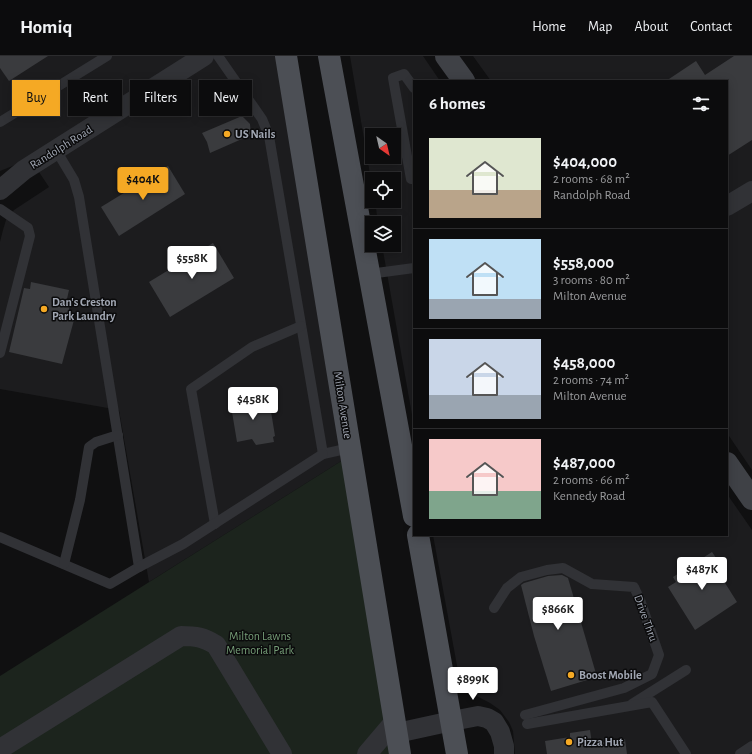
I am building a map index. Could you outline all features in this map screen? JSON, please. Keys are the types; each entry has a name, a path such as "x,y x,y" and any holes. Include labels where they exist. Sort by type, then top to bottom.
{"main road":[{"name":"Milton Avenue","path":"286,56 397,736"},
{"path":"328,56 413,508"},
{"path":"418,536 457,754"}],"street":[{"path":"446,56 463,80"},
{"name":"Randolph Road","path":"0,190 24,170 193,59"},
{"path":"728,205 752,191"},
{"path":"728,464 752,499"},
{"path":"0,749 181,636 195,636 205,638 216,645 282,754"},
{"path":"367,754 397,736 452,721 478,716 487,718 494,722 500,732 504,746 504,754"}],"lane":[{"path":"0,122 107,56"},
{"path":"218,56 262,119 269,136 323,454"},
{"path":"413,87 404,74 393,78 411,178 413,176"},
{"path":"56,150 74,180 79,197 139,567"},
{"path":"0,209 28,228 30,236 0,353"},
{"path":"369,274 413,268"},
{"path":"215,524 191,389 252,347 301,326"},
{"path":"64,564 80,500 89,447 96,442 118,436"},
{"path":"0,537 110,584 183,544 323,454 350,448"},
{"name":"Drive Thru","path":"494,608 507,588 521,577 547,570 563,568 592,584 634,587 659,655 652,674 624,688 526,720 628,706"},
{"path":"628,706 686,670"},
{"path":"628,706 652,702 686,754"},
{"path":"740,754 752,746"}],"shaded area":[{"path":"0,56 277,56 343,460 149,582 119,410 0,389 0,242 6,220 14,210 49,187 29,157 20,163 0,171"},
{"path":"350,56 423,56 439,80 413,80 413,420 383,252 401,252 401,216 377,216 376,208 401,208 401,172 370,172 368,164 401,164 401,128 365,128 365,145"},
{"path":"473,56 752,56 752,470 728,434 728,80 490,80"},
{"path":"728,495 752,530 752,754 515,754 513,731 509,722 500,710 467,691 462,684 458,671 433,536 728,536"}],"green space":[{"name":"Milton Lawns Memorial Park","path":"343,460 391,754 0,754 0,676"}],"building":[{"path":"0,56 48,56 9,81 0,68"},
{"path":"734,56 752,56 752,140 728,155 728,80 668,80 696,61 705,75"},
{"name":"US Nails","path":"242,116 250,124 251,135 210,153 207,142 202,133"},
{"path":"168,166 185,194 119,236 101,207"},
{"path":"213,243 234,278 170,317 149,282"},
{"name":"Dan's Creston Park Laundry","path":"31,282 69,290 67,299 71,300 67,318 74,320 62,364 9,352 24,288 30,289"},
{"path":"250,396 251,402 269,399 275,436 273,437 274,442 256,445 252,439 237,442 231,406 239,405 238,398"},
{"path":"712,552 725,571 720,575 737,602 695,630 668,587 676,582 673,577"},
{"path":"562,575 568,578 597,677 551,691 534,636 521,585 548,576"},
{"name":"Pizza Hut","path":"590,730 592,744 625,739 627,754 547,754 545,741 570,737 570,733"}],"place":[{"name":"US Nails","path":"227,134"},
{"name":"Dan's Creston Park Laundry","path":"44,309"},
{"name":"Boost Mobile","path":"571,675"},
{"name":"Pizza Hut","path":"569,742"}]}
